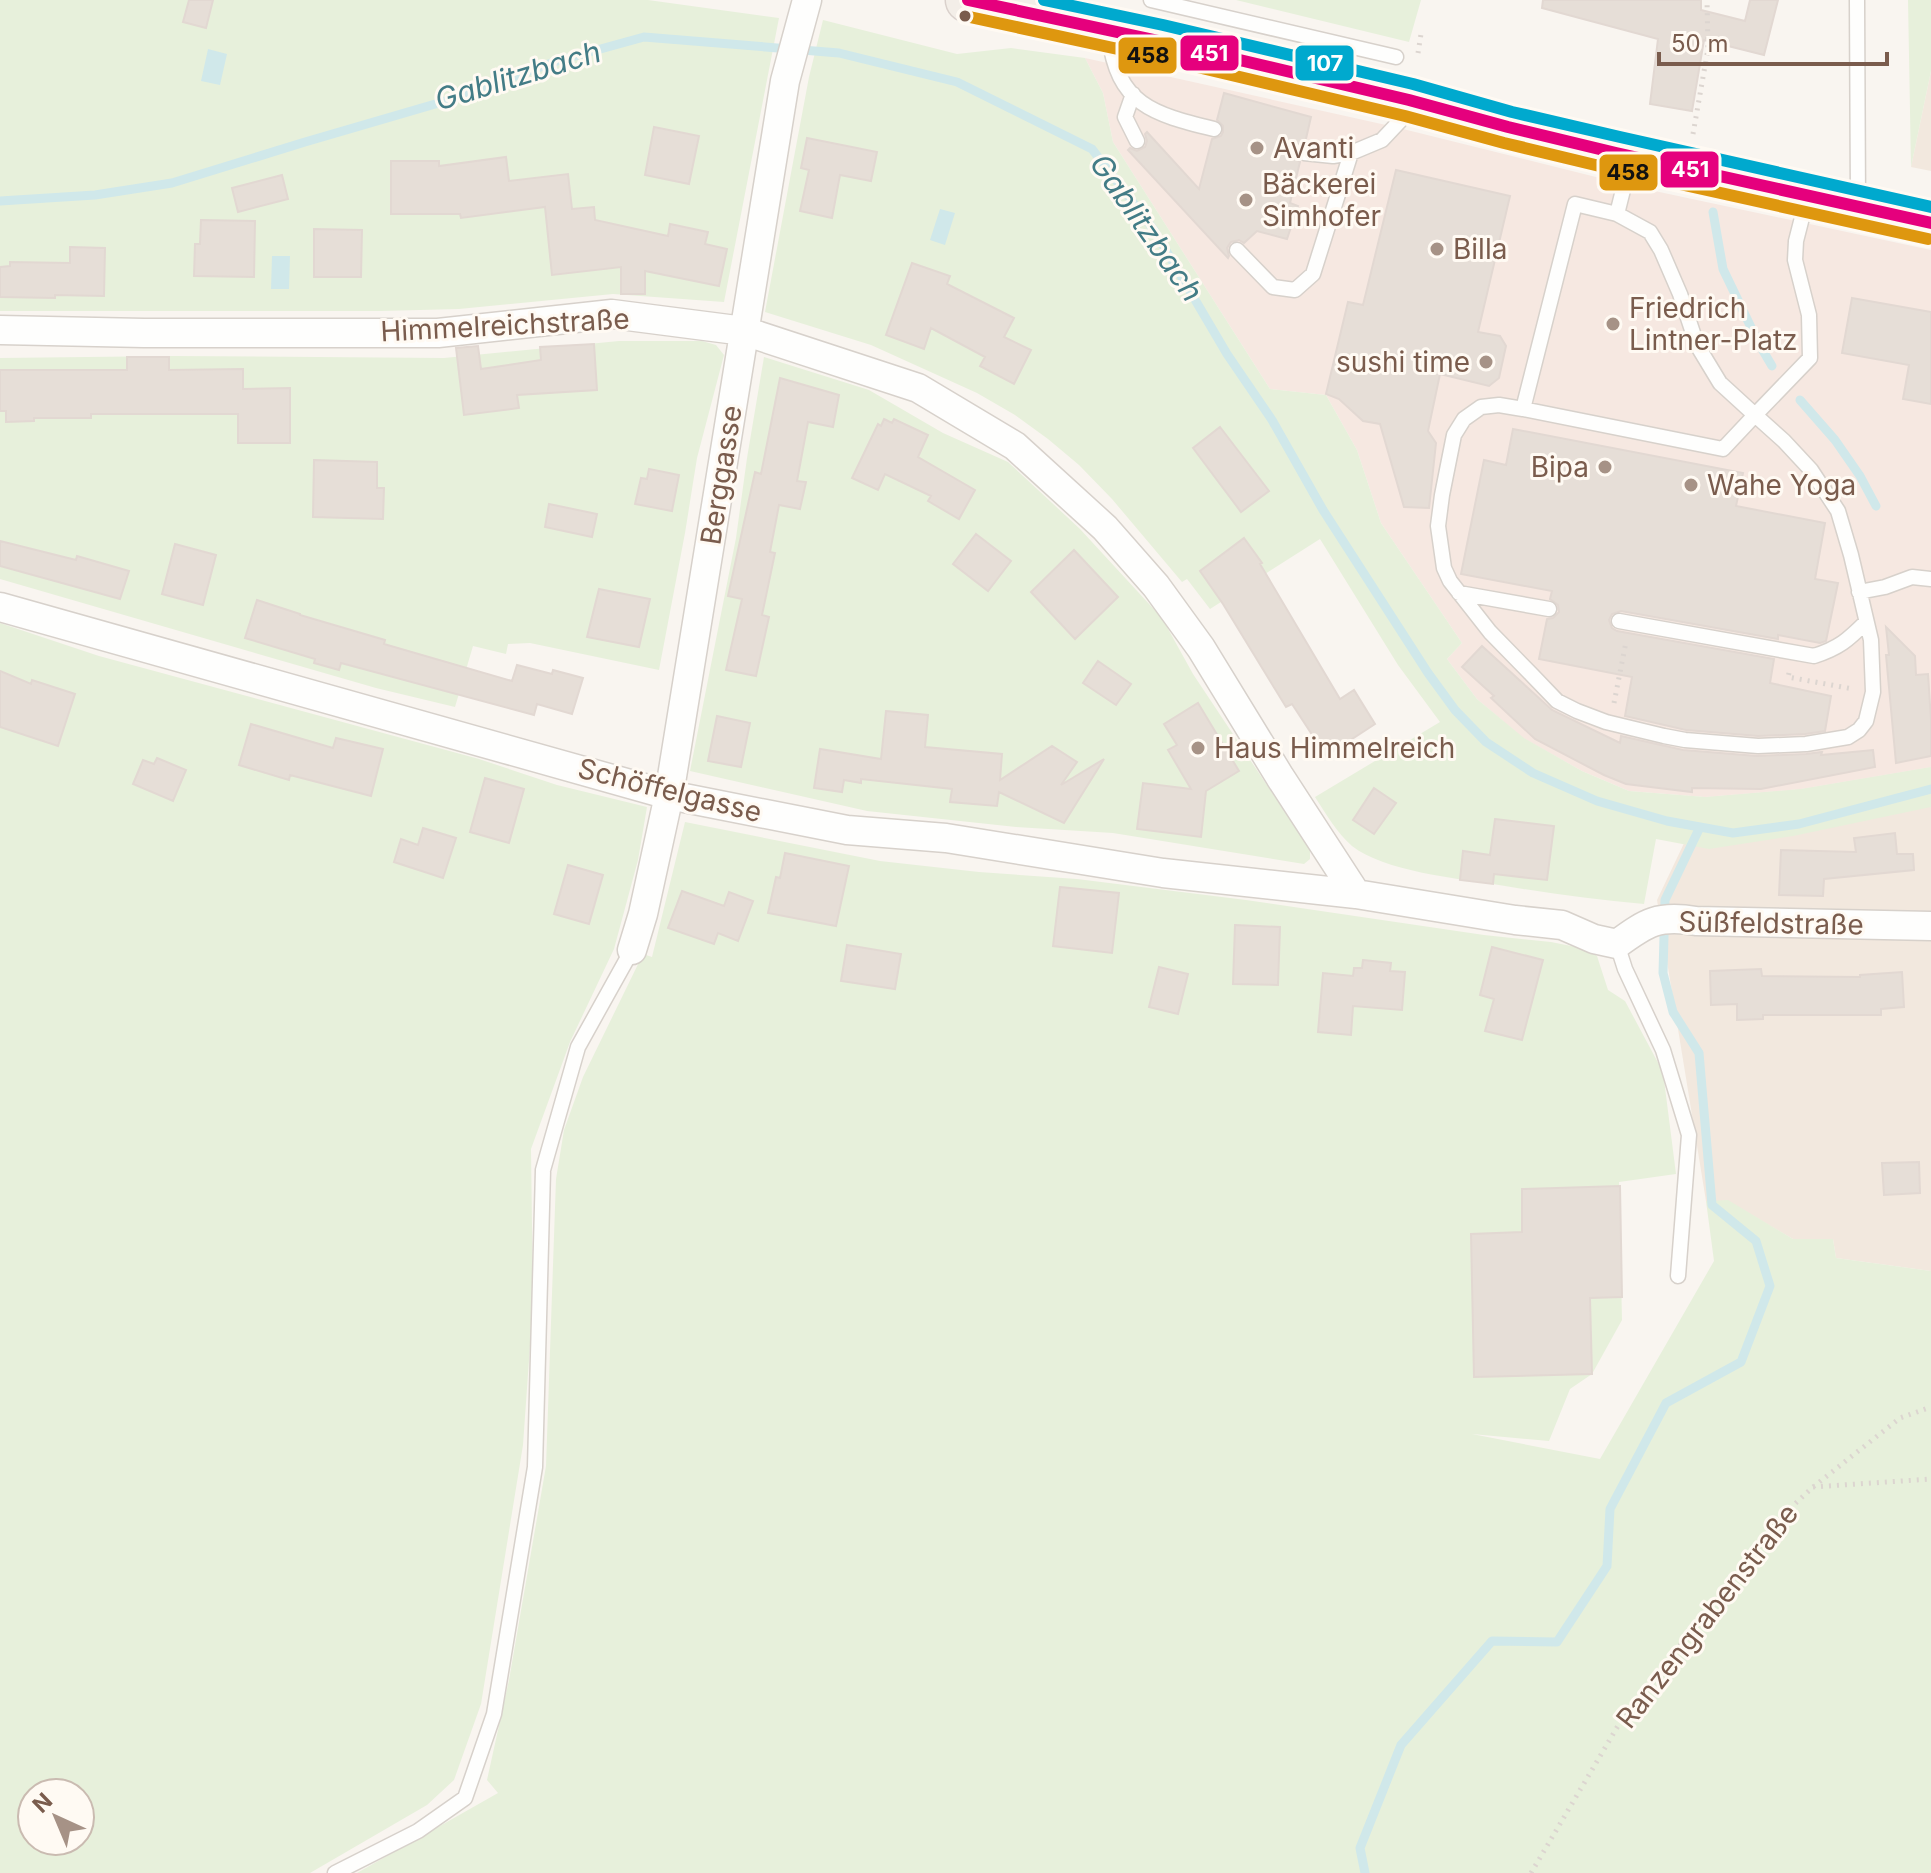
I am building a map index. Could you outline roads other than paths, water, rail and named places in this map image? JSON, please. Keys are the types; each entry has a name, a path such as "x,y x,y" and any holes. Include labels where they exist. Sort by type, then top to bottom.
{"main road":[{"path":"968,0 1409,100 1616,153 1931,223"}],"street":[{"name":"Berggasse","path":"632,950 669,795 785,81 807,0"},
{"name":"Himmelreichstraße","path":"0,330 438,333 612,314 744,331 918,388 1015,446 1105,528 1156,586 1201,648 1356,894"},
{"name":"Schöffelgasse","path":"0,607 669,795 847,830 946,838 1163,873 1356,894"},
{"path":"1356,894 1562,925 1594,939 1617,944"},
{"name":"Süßfeldstraße","path":"1617,944 1644,925 1666,920 1931,926"}],"lane":[{"path":"1151,0 1396,57"},
{"path":"1857,0 1858,207"},
{"path":"1109,30 1111,54 1121,79 1140,103 1173,119 1214,129"},
{"path":"1133,94 1125,117 1137,141"},
{"path":"1304,153 1333,156 1351,153 1382,140 1399,122 1409,100"},
{"path":"1237,250 1273,287 1295,290 1313,274 1351,153"},
{"path":"1616,153 1624,186 1617,214"},
{"path":"1523,409 1575,204 1617,214 1650,232 1680,294 1697,345 1720,383 1755,415 1784,441 1811,470 1838,511 1871,640 1873,692 1866,721 1859,730 1848,737 1806,744 1758,746 1685,740 1637,731 1577,711 1557,701 1490,632 1459,593 1444,568 1438,526 1454,435 1464,419 1481,407 1499,405 1523,409 1723,449 1755,415 1810,358 1809,315 1795,260 1796,241 1808,197"},
{"path":"1859,592 1912,577 1931,579"},
{"path":"1459,593 1549,609"},
{"path":"1624,622 1814,656 1844,643 1866,622"},
{"path":"1617,944 1625,969 1663,1050 1689,1135 1678,1276"},
{"path":"335,1873 418,1831 465,1798 494,1714 535,1467 543,1170 578,1047 632,950"}],"water":[{"path":"208,49 227,54 220,85 201,81"},
{"path":"940,209 955,213 945,245 930,240"},
{"path":"272,256 290,256 289,289 271,289"}],"waterway":[{"name":"Gablitzbach","path":"0,201 95,195 172,183 449,100 557,61 644,37 839,53 957,82 1092,149 1154,230 1227,354 1272,420 1323,510 1428,673 1455,710 1486,742 1533,773 1597,801 1667,821 1733,833 1799,824 1931,789"},
{"path":"1713,212 1723,269 1772,366"},
{"path":"1800,400 1835,440 1876,506"},
{"path":"1365,1873 1360,1848 1401,1745 1492,1641 1557,1642 1607,1566 1610,1509 1666,1403 1741,1362 1770,1286 1756,1241 1712,1205 1699,1053 1673,1012 1663,973 1665,900 1700,827"}],"place":[{"name":"Avanti","path":"1257,148"},
{"name":"Bäckerei Simhofer","path":"1246,200"},
{"name":"Billa","path":"1437,249"},
{"name":"Friedrich Lintner-Platz","path":"1613,324"},
{"name":"sushi time","path":"1486,362"},
{"name":"Bipa","path":"1605,467"},
{"name":"Wahe Yoga","path":"1691,485"},
{"name":"Haus Himmelreich","path":"1198,748"}]}
